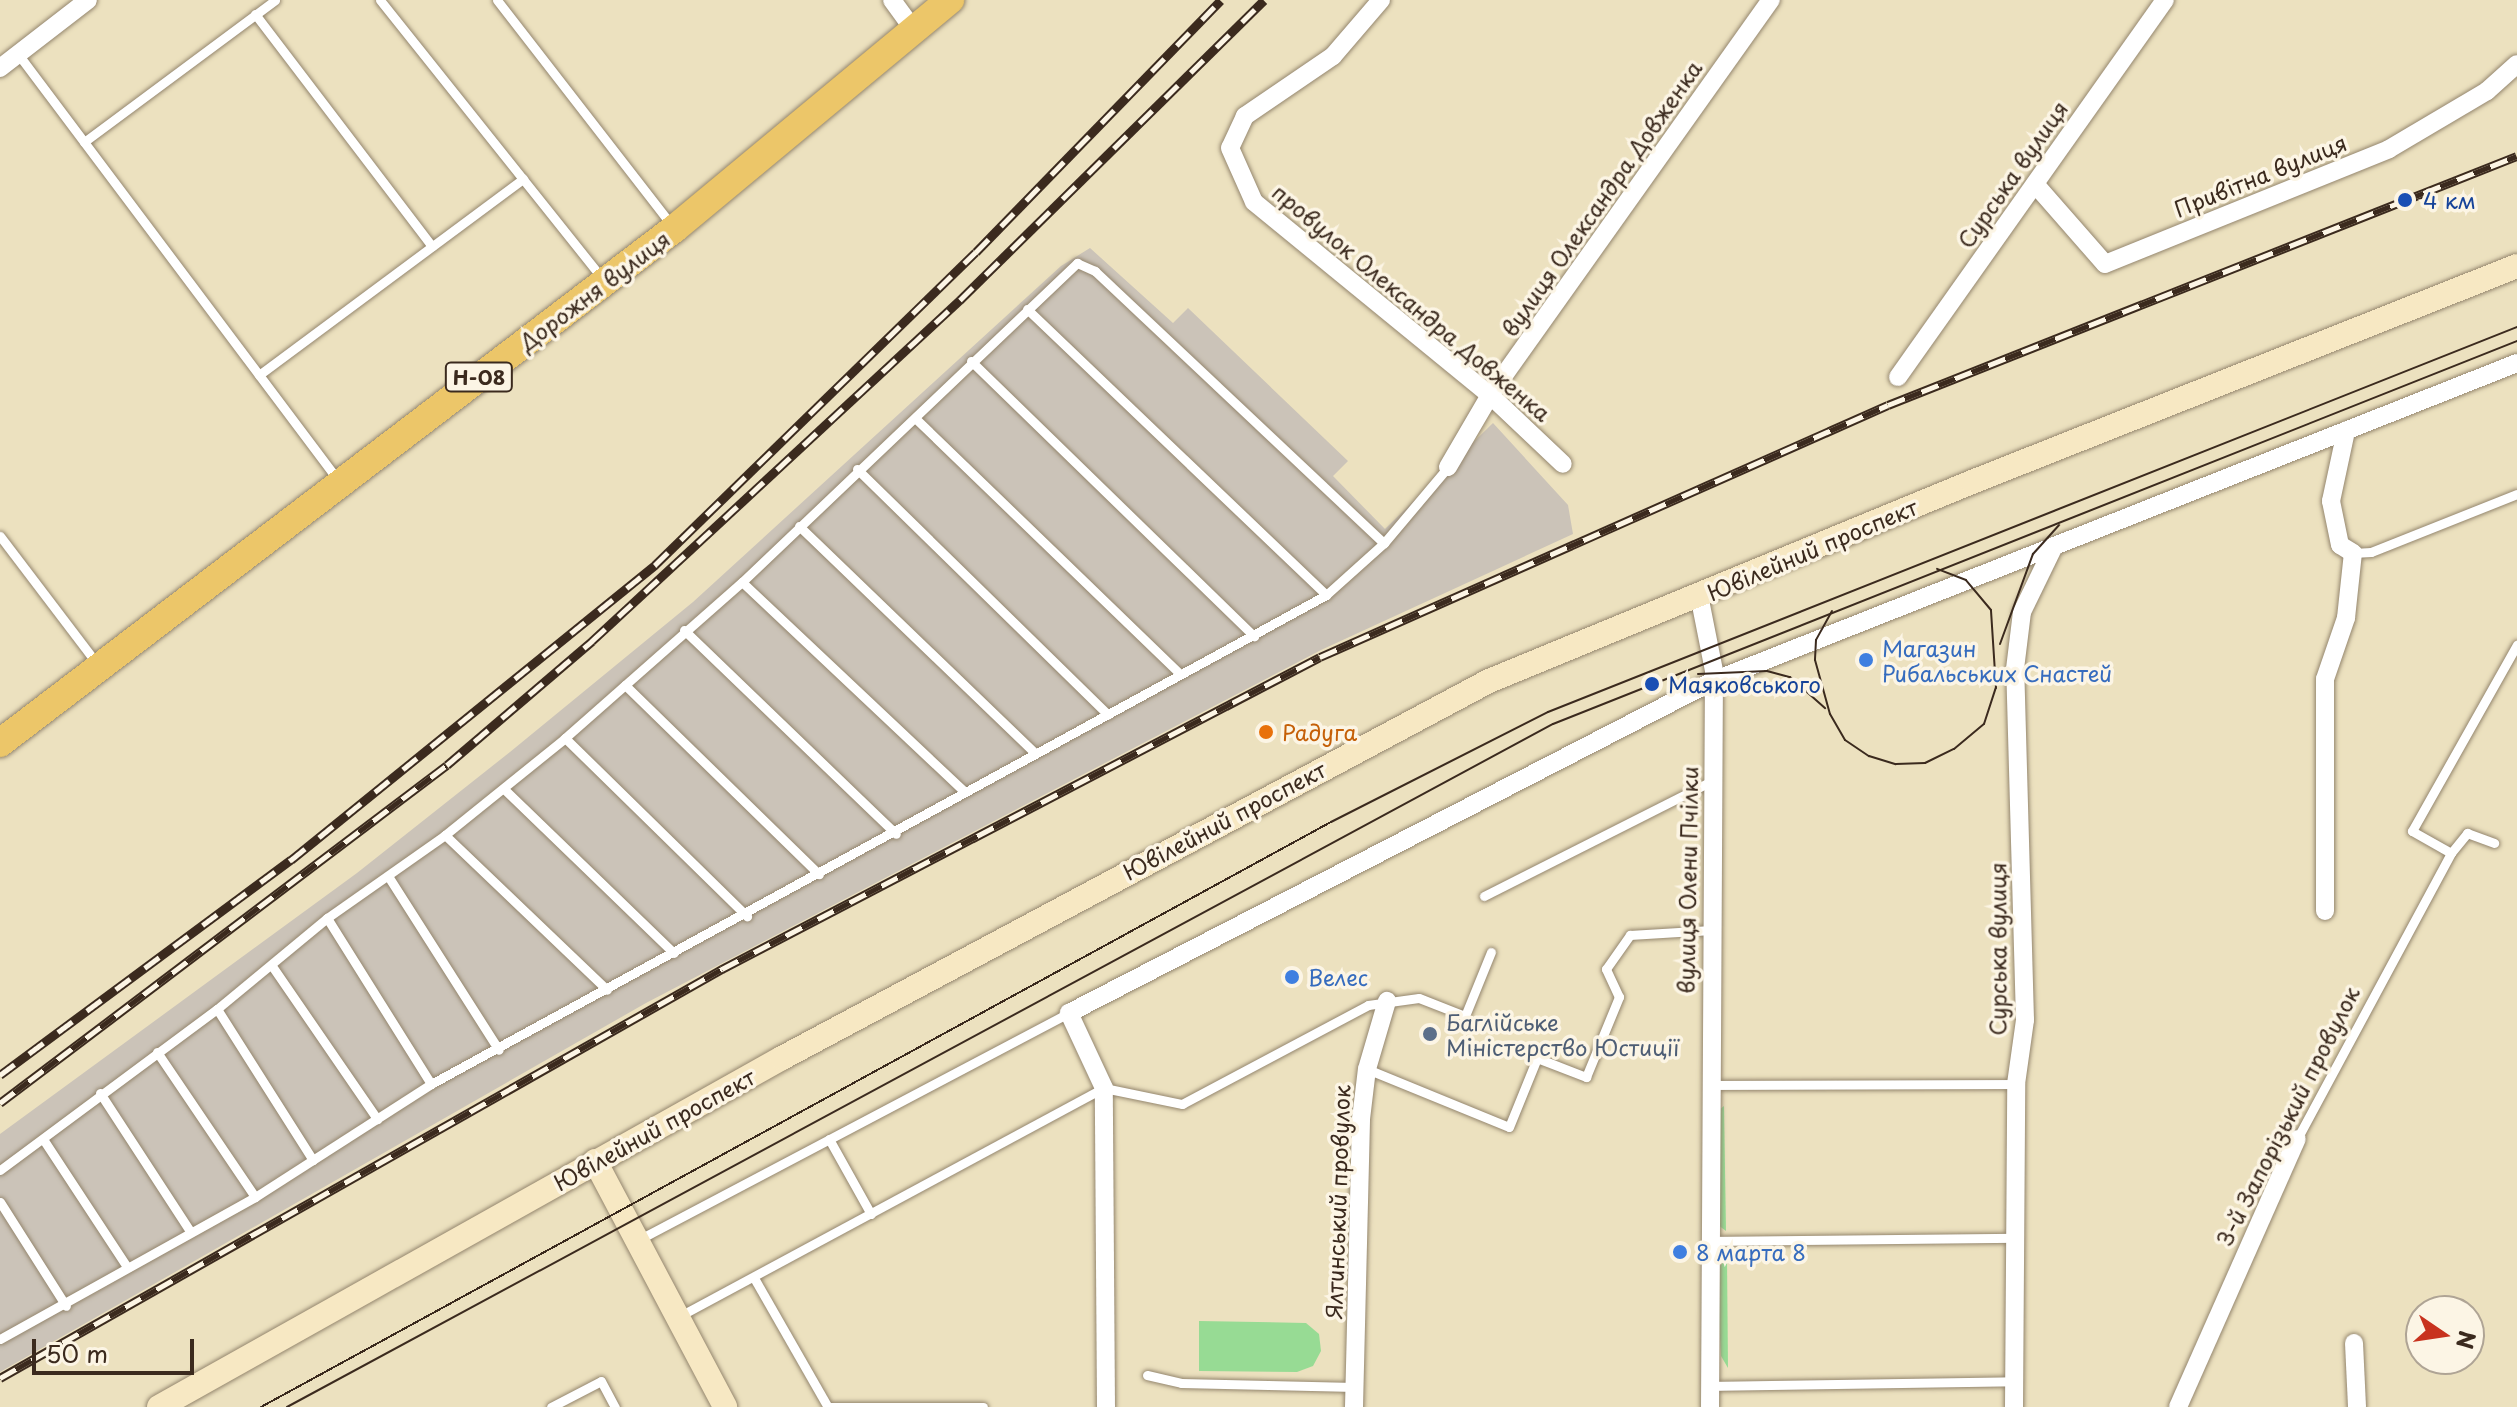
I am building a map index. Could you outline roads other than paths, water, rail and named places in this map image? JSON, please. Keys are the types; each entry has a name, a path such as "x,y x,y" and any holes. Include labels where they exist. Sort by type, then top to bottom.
{"main road":[{"name":"Дорожня вулиця","path":"0,743 674,229 904,7 950,0"},
{"name":"Ювілейний проспект","path":"159,1407 595,1161 1317,769 1489,681 2517,266"},
{"path":"595,1161 724,1407"}],"street":[{"path":"0,68 88,0"},
{"name":"провулок Олександра Довженка","path":"1381,0 1333,56 1245,116 1230,148 1254,202 1490,395 1563,464"},
{"name":"вулиця Олександра Довженка","path":"1448,467 1490,395 1771,0"},
{"name":"Сурська вулиця","path":"1898,377 2165,0"},
{"name":"Привітна вулиця","path":"2035,184 2105,264 2389,149 2487,91 2517,64"},
{"path":"1106,1407 1104,1088 1069,1013 1713,681 2517,363"},
{"path":"2325,911 2325,679 2346,618 2353,553 2340,545 2331,501 2346,431"},
{"name":"Сурська вулиця","path":"2014,1407 2016,1084 2025,1020 2015,669 2022,612 2054,546"},
{"name":"вулиця Олени Пчілки","path":"1699,595 1713,646 1710,1407"},
{"name":"Ялтинський провулок","path":"1354,1407 1361,1119 1367,1069 1387,1001"},
{"name":"3-й Запорізький провулок","path":"2178,1407 2297,1139"},
{"path":"2354,1343 2357,1407"}],"lane":[{"path":"84,142 275,0"},
{"path":"380,0 605,282"},
{"path":"497,0 674,229"},
{"path":"255,14 432,246"},
{"path":"18,54 340,482"},
{"path":"259,375 523,179"},
{"path":"0,1170 217,1009 327,918 445,835 565,738 742,582 857,469 915,418 971,361 1077,263 1095,271 1384,543"},
{"path":"1027,309 1326,595"},
{"path":"971,361 1254,636"},
{"path":"915,418 1180,674"},
{"path":"1,1337 66,1306 127,1267 255,1197 431,1084 747,916 896,834 1034,752 1108,715 1326,595 1384,543 1448,467"},
{"path":"857,469 1108,715"},
{"path":"2353,553 2371,552 2517,494"},
{"path":"799,526 1034,752"},
{"path":"0,536 99,666"},
{"path":"742,582 965,792"},
{"path":"684,630 896,834"},
{"path":"2494,843 2467,833 2451,853 2412,831 2517,645"},
{"path":"625,685 819,874"},
{"path":"565,738 747,916"},
{"path":"1484,896 1712,781"},
{"path":"504,789 674,953"},
{"path":"445,835 607,990"},
{"name":"3-й Запорізький провулок","path":"2297,1139 2451,853"},
{"path":"388,876 499,1050"},
{"path":"327,918 431,1084"},
{"path":"1367,1069 1509,1127 1537,1058 1586,1077 1619,997 1606,969 1630,935 1711,930"},
{"path":"678,1317 1104,1088 1182,1104 1368,1005 1419,998 1465,1016 1491,952"},
{"path":"272,966 377,1119"},
{"path":"217,1009 313,1160"},
{"path":"639,1240 1069,1013"},
{"path":"157,1052 255,1197"},
{"path":"1709,1085 2016,1084"},
{"path":"100,1093 190,1231"},
{"path":"43,1139 127,1267"},
{"path":"829,1139 871,1214"},
{"path":"0,1202 66,1306"},
{"path":"1709,1241 2014,1238"},
{"path":"754,1278 828,1407 983,1407"},
{"path":"1147,1375 1181,1383 1355,1387"},
{"path":"551,1407 601,1381 615,1407"},
{"path":"1710,1386 2012,1381"}],"tram line":[{"path":"261,1407 1331,822 1548,712 2517,327"},
{"path":"287,1407 1553,724 2517,341"},
{"path":"2000,644 2033,554 2059,525"},
{"path":"1832,611 1816,640 1815,660 1830,714 1845,740 1869,756 1896,764 1925,763 1954,749 1984,724 1996,688 1991,610 1966,580 1937,569"},
{"path":"1698,674 1767,671 1790,677 1825,708"}],"railway":[{"path":"0,1075 291,860 655,565 976,252 1221,0"},
{"path":"0,1103 447,765 592,641 960,300 1264,0"},
{"path":"0,1378 722,969 1320,657 1888,405 2517,156"}],"place":[{"name":"4 км","path":"2405,200"},
{"name":"Магазин Рибальських Снастей","path":"1866,660"},
{"name":"Маяковського","path":"1652,684"},
{"name":"Радуга","path":"1266,732"},
{"name":"Велес","path":"1292,977"},
{"name":"Баглійське Міністерство Юстиції","path":"1430,1034"},
{"name":"8 марта 8","path":"1680,1252"}]}
